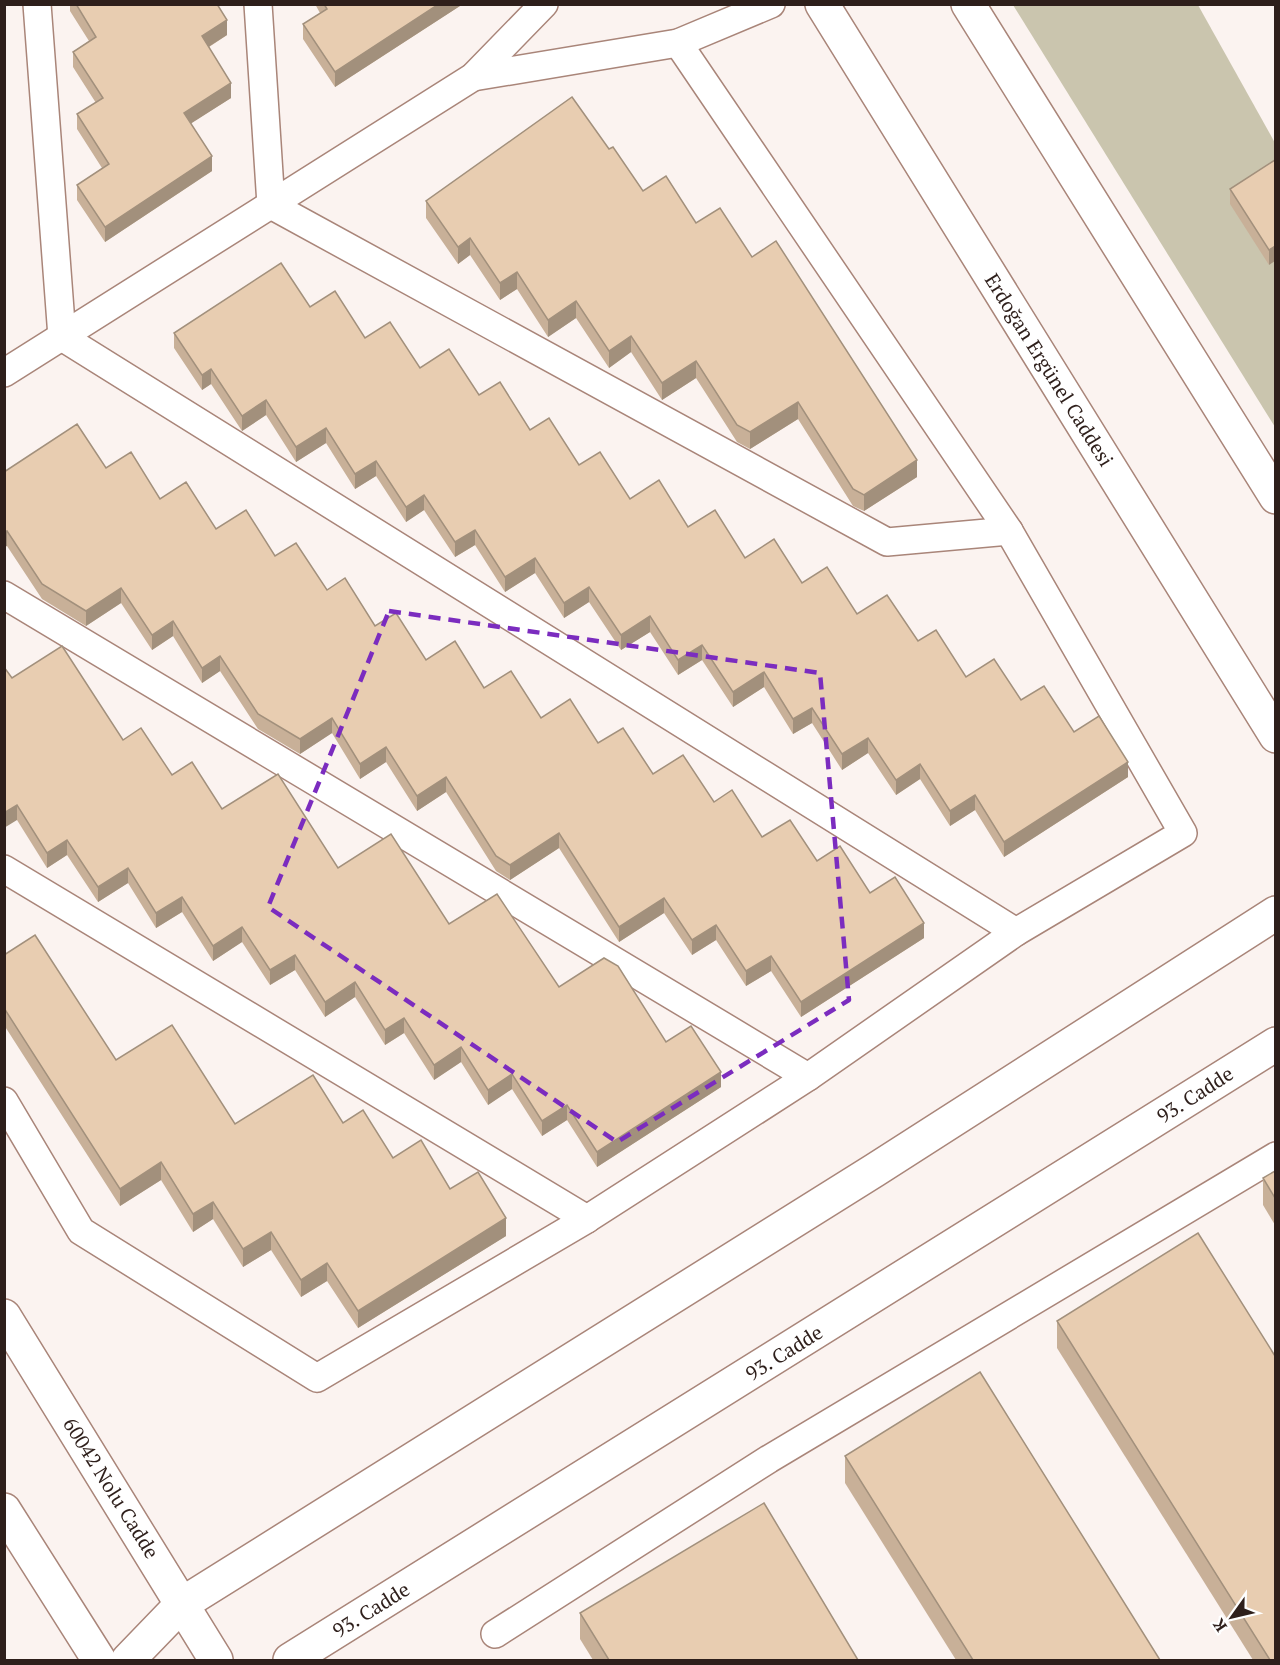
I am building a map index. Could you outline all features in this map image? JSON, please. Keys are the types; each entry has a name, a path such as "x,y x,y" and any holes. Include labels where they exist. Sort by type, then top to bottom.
{"street":[{"name":"Erdoğan Ergünel Caddesi","path":"822,4 1275,736"},
{"path":"968,4 1275,497"},
{"path":"128,1660 182,1604 875,1170 1275,913"},
{"name":"93. Cadde","path":"291,1660 1275,1044"},
{"name":"60042 Nolu Cadde","path":"4,1316 216,1660"},
{"path":"4,1510 99,1660"}],"lane":[{"path":"37,4 62,337"},
{"path":"258,4 271,205"},
{"path":"4,373 473,77 544,4"},
{"path":"473,77 678,43 771,4"},
{"path":"4,1101 81,1231 317,1378 587,1219 808,1077 1016,932 1183,833 1009,531 678,43"},
{"path":"271,205 887,542 1009,531"},
{"path":"62,337 1016,932"},
{"path":"4,595 808,1077"},
{"path":"4,869 587,1219"},
{"path":"495,1634 769,1459 1275,1156"}],"highlighted area":[{"path":"389,611 820,673 849,1000 617,1142 268,907"}],"shaded area":[{"path":"1013,5 1198,5 1275,143 1275,427"}],"building":[{"path":"76,4 217,4 227,20 202,36 231,83 184,113 212,156 105,227 77,185 109,164 77,114 103,98 73,52 96,37"},
{"path":"324,4 439,4 335,72 303,24 327,9"},
{"path":"572,97 609,149 613,147 643,191 666,176 696,223 720,208 752,257 776,241 917,460 864,495 853,489 798,402 750,432 737,425 696,361 662,383 631,336 609,351 576,301 548,320 517,272 500,283 470,238 458,247 426,201"},
{"path":"1275,160 1275,246 1269,250 1230,189"},
{"path":"281,263 310,307 335,291 365,338 390,322 420,368 449,349 479,395 500,382 530,430 549,418 579,465 600,452 630,499 659,480 688,527 715,510 745,558 774,539 802,583 827,567 857,614 887,595 918,641 936,630 966,677 994,659 1021,700 1044,686 1074,732 1099,716 1128,762 1004,842 975,795 950,811 920,764 896,780 868,738 842,754 812,708 793,719 764,672 733,692 702,645 678,660 650,616 621,635 589,587 564,603 535,558 505,577 475,530 455,542 424,495 406,507 376,461 355,474 326,428 296,447 266,400 242,416 211,369 202,375 174,333"},
{"path":"77,424 106,468 131,452 160,499 186,482 216,529 246,510 275,556 296,543 327,590 345,578 375,626 396,613 426,660 455,641 484,688 511,671 541,718 570,699 598,743 623,728 653,774 683,755 714,802 732,790 762,837 790,820 817,861 840,846 870,893 895,877 924,923 801,1002 771,956 746,971 716,925 692,940 664,898 619,927 559,833 510,865 496,856 446,777 417,796 386,747 360,764 332,718 300,739 258,714 220,656 202,668 173,621 152,635 121,588 86,611 42,584 7,531 4,532 4,472"},
{"path":"62,646 123,740 141,728 172,775 192,762 222,809 278,774 338,868 391,834 449,924 497,894 559,987 604,958 618,966 666,1042 691,1026 721,1072 597,1152 567,1105 542,1121 512,1074 488,1090 461,1047 434,1065 404,1018 385,1030 355,982 325,1002 295,955 270,970 242,927 213,946 182,897 156,913 128,868 98,887 67,840 47,853 17,805 4,813 4,667 12,678"},
{"path":"35,935 116,1060 172,1025 235,1124 313,1075 343,1123 363,1110 393,1158 421,1140 450,1189 478,1172 506,1218 358,1311 327,1263 301,1280 271,1232 243,1249 213,1202 193,1214 161,1162 120,1189 4,1008 4,955"},
{"path":"1275,1171 1275,1198 1263,1178"},
{"path":"1198,1233 1275,1356 1275,1660 1270,1660 1057,1321"},
{"path":"980,1372 1160,1660 973,1660 845,1456"},
{"path":"764,1503 858,1660 609,1660 580,1613"}]}
